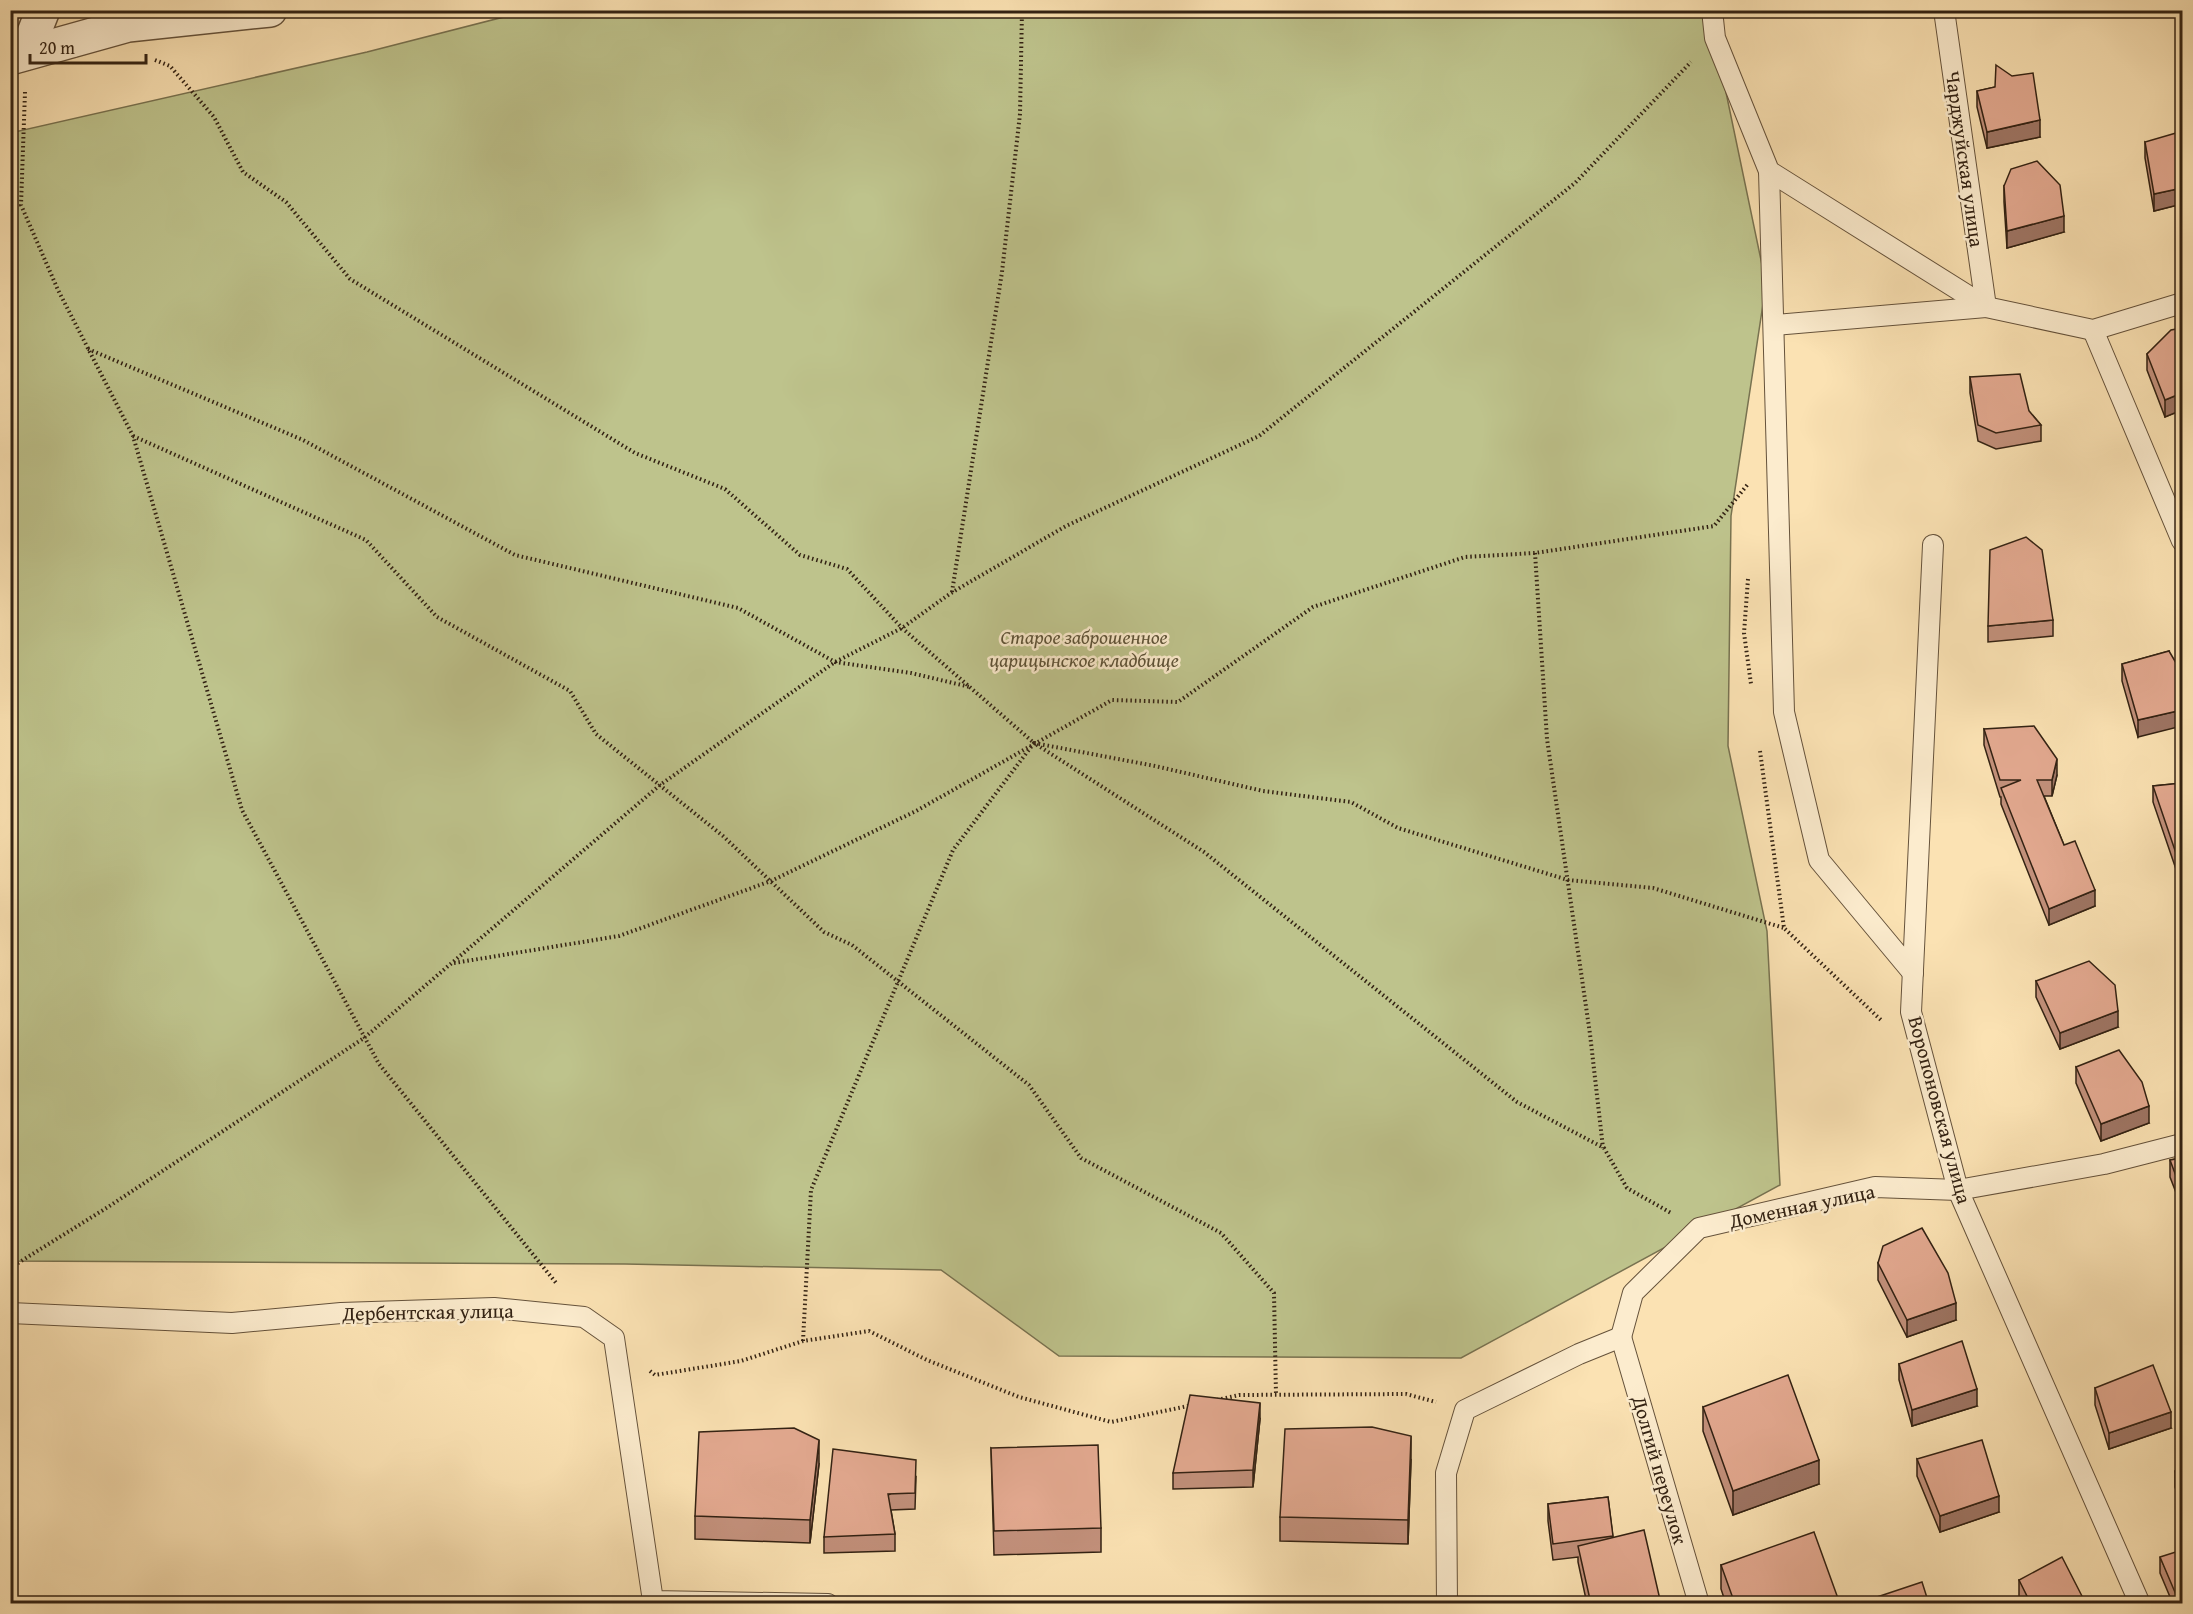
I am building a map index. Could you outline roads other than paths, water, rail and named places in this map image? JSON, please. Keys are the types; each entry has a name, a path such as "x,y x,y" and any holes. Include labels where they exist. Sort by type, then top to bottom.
{"street":[{"path":"18,56 43,10"},
{"path":"18,56 128,25 270,10"}],"lane":[{"path":"1712,10 1715,38 1769,171 1784,712 1819,860 1913,973"},
{"name":"Чарджуйская улица","path":"1944,10 1986,307"},
{"path":"1769,171 1986,307"},
{"path":"1775,325 1986,307 2093,330 2182,303"},
{"path":"2093,330 2182,541"},
{"name":"Воропоновская улица","path":"1933,545 1911,1012 1958,1190 2140,1604"},
{"name":"Доменная улица","path":"1621,1337 1634,1293 1699,1228 1875,1187 1958,1190 2104,1164 2182,1144"},
{"name":"Дербентская улица","path":"10,1312 232,1323 341,1313 494,1308 584,1317 615,1338 653,1602"},
{"path":"1447,1604 1446,1473 1465,1410 1579,1354 1621,1337"},
{"name":"Долгий переулок","path":"1621,1337 1699,1604"},
{"path":"653,1602 828,1604"}],"park label":[{"name":"Старое заброшенное царицынское кладбище","path":"1084,648"}]}
